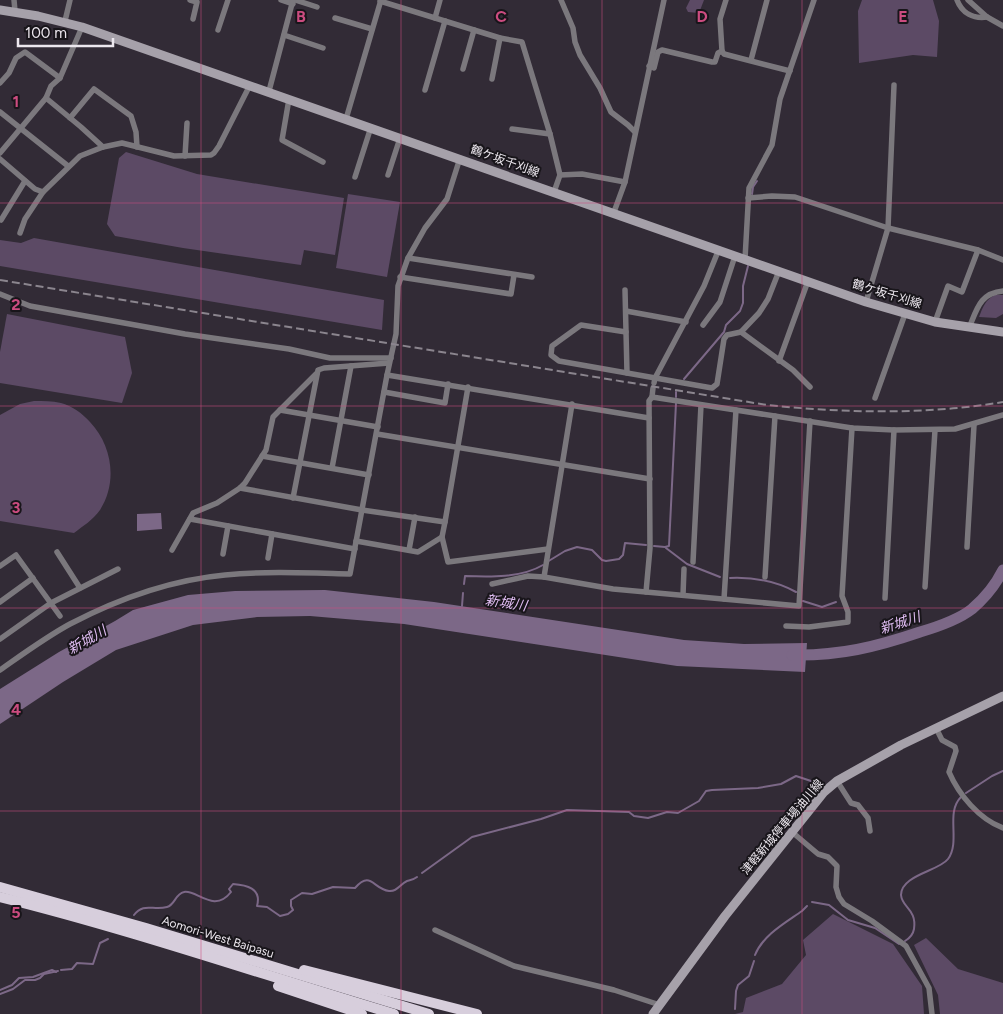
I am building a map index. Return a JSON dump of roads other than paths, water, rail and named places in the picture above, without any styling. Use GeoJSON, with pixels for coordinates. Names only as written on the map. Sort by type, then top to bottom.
{"type":"FeatureCollection","features":[{"type":"Feature","properties":{"kind":"highway","name":"Aomori-West Baipasu"},"geometry":{"type":"LineString","coordinates":[[0,887],[215,949],[429,1014]]}},
{"type":"Feature","properties":{"kind":"highway","name":"Aomori-West Baipasu"},"geometry":{"type":"LineString","coordinates":[[0,897],[188,951],[394,1014]]}},
{"type":"Feature","properties":{"kind":"highway"},"geometry":{"type":"LineString","coordinates":[[215,949],[287,965],[477,1014]]}},
{"type":"Feature","properties":{"kind":"highway"},"geometry":{"type":"LineString","coordinates":[[188,951],[256,979],[362,1014]]}},
{"type":"Feature","properties":{"kind":"main road","name":"鶴ケ坂千刈線"},"geometry":{"type":"LineString","coordinates":[[0,10],[15,11],[64,21],[82,27],[614,212],[866,302],[935,322],[1003,332]]}},
{"type":"Feature","properties":{"kind":"main road","name":"津軽新城停車場油川線"},"geometry":{"type":"LineString","coordinates":[[653,1014],[717,927],[824,792],[837,781],[936,728],[1003,696]]}},
{"type":"Feature","properties":{"kind":"street"},"geometry":{"type":"LineString","coordinates":[[14,0],[15,11]]}},
{"type":"Feature","properties":{"kind":"street"},"geometry":{"type":"LineString","coordinates":[[64,21],[70,0]]}},
{"type":"Feature","properties":{"kind":"street"},"geometry":{"type":"LineString","coordinates":[[190,0],[197,2],[192,19]]}},
{"type":"Feature","properties":{"kind":"street"},"geometry":{"type":"LineString","coordinates":[[218,30],[228,0]]}},
{"type":"Feature","properties":{"kind":"street"},"geometry":{"type":"LineString","coordinates":[[281,0],[317,7]]}},
{"type":"Feature","properties":{"kind":"street"},"geometry":{"type":"LineString","coordinates":[[346,119],[381,0],[500,38],[522,42],[550,134],[560,175],[554,192]]}},
{"type":"Feature","properties":{"kind":"street"},"geometry":{"type":"LineString","coordinates":[[435,18],[440,0]]}},
{"type":"Feature","properties":{"kind":"street"},"geometry":{"type":"LineString","coordinates":[[561,0],[573,28],[575,42],[580,55],[600,88],[611,112],[635,132]]}},
{"type":"Feature","properties":{"kind":"street"},"geometry":{"type":"LineString","coordinates":[[614,212],[625,182],[664,0]]}},
{"type":"Feature","properties":{"kind":"street"},"geometry":{"type":"LineString","coordinates":[[722,52],[720,19],[726,0]]}},
{"type":"Feature","properties":{"kind":"street"},"geometry":{"type":"LineString","coordinates":[[751,60],[767,0]]}},
{"type":"Feature","properties":{"kind":"street"},"geometry":{"type":"LineString","coordinates":[[745,259],[748,188],[772,145],[780,100],[814,0]]}},
{"type":"Feature","properties":{"kind":"street"},"geometry":{"type":"LineString","coordinates":[[957,0],[961,9],[968,14],[981,18],[987,17]]}},
{"type":"Feature","properties":{"kind":"street"},"geometry":{"type":"LineString","coordinates":[[968,0],[987,17],[1003,26]]}},
{"type":"Feature","properties":{"kind":"street"},"geometry":{"type":"LineString","coordinates":[[269,91],[293,1]]}},
{"type":"Feature","properties":{"kind":"street"},"geometry":{"type":"LineString","coordinates":[[335,18],[372,29]]}},
{"type":"Feature","properties":{"kind":"street"},"geometry":{"type":"LineString","coordinates":[[426,90],[445,21]]}},
{"type":"Feature","properties":{"kind":"street"},"geometry":{"type":"LineString","coordinates":[[0,153],[46,98],[51,86],[60,78],[82,27]]}},
{"type":"Feature","properties":{"kind":"street"},"geometry":{"type":"LineString","coordinates":[[463,69],[474,30]]}},
{"type":"Feature","properties":{"kind":"street"},"geometry":{"type":"LineString","coordinates":[[284,35],[323,48]]}},
{"type":"Feature","properties":{"kind":"street"},"geometry":{"type":"LineString","coordinates":[[492,79],[500,38]]}},
{"type":"Feature","properties":{"kind":"street"},"geometry":{"type":"LineString","coordinates":[[649,66],[654,68],[658,52],[662,50],[712,62],[715,62],[718,53],[722,52]]}},
{"type":"Feature","properties":{"kind":"street"},"geometry":{"type":"LineString","coordinates":[[0,83],[9,74],[16,58],[25,52],[60,78]]}},
{"type":"Feature","properties":{"kind":"street"},"geometry":{"type":"LineString","coordinates":[[722,52],[790,71]]}},
{"type":"Feature","properties":{"kind":"street"},"geometry":{"type":"LineString","coordinates":[[20,233],[25,219],[43,192],[80,156],[102,147],[122,143],[174,156],[214,154],[250,85]]}},
{"type":"Feature","properties":{"kind":"street"},"geometry":{"type":"LineString","coordinates":[[866,302],[888,228],[894,85]]}},
{"type":"Feature","properties":{"kind":"street"},"geometry":{"type":"LineString","coordinates":[[70,118],[94,89],[131,116],[136,132],[137,147]]}},
{"type":"Feature","properties":{"kind":"street"},"geometry":{"type":"LineString","coordinates":[[46,98],[102,147]]}},
{"type":"Feature","properties":{"kind":"street"},"geometry":{"type":"LineString","coordinates":[[289,99],[282,140],[323,162]]}},
{"type":"Feature","properties":{"kind":"street"},"geometry":{"type":"LineString","coordinates":[[0,112],[68,166]]}},
{"type":"Feature","properties":{"kind":"street"},"geometry":{"type":"LineString","coordinates":[[185,156],[187,123]]}},
{"type":"Feature","properties":{"kind":"street"},"geometry":{"type":"LineString","coordinates":[[355,177],[371,128]]}},
{"type":"Feature","properties":{"kind":"street"},"geometry":{"type":"LineString","coordinates":[[512,129],[550,134]]}},
{"type":"Feature","properties":{"kind":"street"},"geometry":{"type":"LineString","coordinates":[[388,174],[400,138]]}},
{"type":"Feature","properties":{"kind":"street"},"geometry":{"type":"LineString","coordinates":[[0,670],[70,625],[118,602],[152,589],[191,580],[247,573],[350,574],[396,334],[400,277],[408,258],[425,228],[446,199],[460,158]]}},
{"type":"Feature","properties":{"kind":"street"},"geometry":{"type":"LineString","coordinates":[[0,159],[25,181],[43,192]]}},
{"type":"Feature","properties":{"kind":"street"},"geometry":{"type":"LineString","coordinates":[[560,175],[582,174],[625,182]]}},
{"type":"Feature","properties":{"kind":"street"},"geometry":{"type":"LineString","coordinates":[[1,220],[25,181]]}},
{"type":"Feature","properties":{"kind":"street"},"geometry":{"type":"LineString","coordinates":[[748,198],[794,197],[888,228],[978,250],[1003,260]]}},
{"type":"Feature","properties":{"kind":"street"},"geometry":{"type":"LineString","coordinates":[[646,592],[650,548],[649,401],[652,397],[654,383],[704,286],[719,249]]}},
{"type":"Feature","properties":{"kind":"street"},"geometry":{"type":"LineString","coordinates":[[935,322],[948,286],[962,292],[978,250]]}},
{"type":"Feature","properties":{"kind":"street"},"geometry":{"type":"LineString","coordinates":[[703,326],[720,302],[735,256]]}},
{"type":"Feature","properties":{"kind":"street"},"geometry":{"type":"LineString","coordinates":[[408,258],[532,278]]}},
{"type":"Feature","properties":{"kind":"street"},"geometry":{"type":"LineString","coordinates":[[626,332],[581,325],[552,346],[551,355],[559,361],[627,373],[654,383],[712,388],[717,384],[724,339],[727,335],[741,332],[759,313],[768,298],[779,271]]}},
{"type":"Feature","properties":{"kind":"street"},"geometry":{"type":"LineString","coordinates":[[400,277],[511,294],[514,275]]}},
{"type":"Feature","properties":{"kind":"street"},"geometry":{"type":"LineString","coordinates":[[779,361],[808,281]]}},
{"type":"Feature","properties":{"kind":"street"},"geometry":{"type":"LineString","coordinates":[[625,290],[627,373]]}},
{"type":"Feature","properties":{"kind":"street"},"geometry":{"type":"LineString","coordinates":[[969,328],[982,300],[991,293],[1003,291]]}},
{"type":"Feature","properties":{"kind":"street"},"geometry":{"type":"LineString","coordinates":[[0,294],[30,306],[185,334],[289,349],[330,358],[390,361]]}},
{"type":"Feature","properties":{"kind":"street"},"geometry":{"type":"LineString","coordinates":[[626,312],[686,322]]}},
{"type":"Feature","properties":{"kind":"street"},"geometry":{"type":"LineString","coordinates":[[875,398],[905,314]]}},
{"type":"Feature","properties":{"kind":"street"},"geometry":{"type":"LineString","coordinates":[[741,332],[793,370],[810,387]]}},
{"type":"Feature","properties":{"kind":"street"},"geometry":{"type":"LineString","coordinates":[[172,550],[193,513],[217,503],[245,483],[266,450],[272,417],[318,370],[390,361]]}},
{"type":"Feature","properties":{"kind":"street"},"geometry":{"type":"LineString","coordinates":[[332,468],[351,366]]}},
{"type":"Feature","properties":{"kind":"street"},"geometry":{"type":"LineString","coordinates":[[294,498],[316,374]]}},
{"type":"Feature","properties":{"kind":"street"},"geometry":{"type":"LineString","coordinates":[[387,374],[649,418]]}},
{"type":"Feature","properties":{"kind":"street"},"geometry":{"type":"LineString","coordinates":[[384,392],[445,403],[448,384]]}},
{"type":"Feature","properties":{"kind":"street"},"geometry":{"type":"LineString","coordinates":[[468,387],[442,537],[448,562],[548,549]]}},
{"type":"Feature","properties":{"kind":"street"},"geometry":{"type":"LineString","coordinates":[[652,397],[852,428],[894,430],[955,429],[1000,416]]}},
{"type":"Feature","properties":{"kind":"street"},"geometry":{"type":"LineString","coordinates":[[544,577],[572,404]]}},
{"type":"Feature","properties":{"kind":"street"},"geometry":{"type":"LineString","coordinates":[[693,562],[701,405]]}},
{"type":"Feature","properties":{"kind":"street"},"geometry":{"type":"LineString","coordinates":[[280,410],[341,420],[377,430],[457,446],[650,478]]}},
{"type":"Feature","properties":{"kind":"street"},"geometry":{"type":"LineString","coordinates":[[724,599],[736,410]]}},
{"type":"Feature","properties":{"kind":"street"},"geometry":{"type":"LineString","coordinates":[[765,577],[775,416]]}},
{"type":"Feature","properties":{"kind":"street"},"geometry":{"type":"LineString","coordinates":[[492,584],[528,576],[544,577],[613,589],[799,606],[810,421]]}},
{"type":"Feature","properties":{"kind":"street"},"geometry":{"type":"LineString","coordinates":[[967,546],[974,424]]}},
{"type":"Feature","properties":{"kind":"street"},"geometry":{"type":"LineString","coordinates":[[786,626],[809,627],[848,622],[848,612],[842,596],[852,428]]}},
{"type":"Feature","properties":{"kind":"street"},"geometry":{"type":"LineString","coordinates":[[885,598],[894,430]]}},
{"type":"Feature","properties":{"kind":"street"},"geometry":{"type":"LineString","coordinates":[[925,587],[935,430]]}},
{"type":"Feature","properties":{"kind":"street"},"geometry":{"type":"LineString","coordinates":[[262,456],[369,475]]}},
{"type":"Feature","properties":{"kind":"street"},"geometry":{"type":"LineString","coordinates":[[240,488],[362,510],[444,522]]}},
{"type":"Feature","properties":{"kind":"street"},"geometry":{"type":"LineString","coordinates":[[409,550],[415,517]]}},
{"type":"Feature","properties":{"kind":"street"},"geometry":{"type":"LineString","coordinates":[[190,519],[355,549]]}},
{"type":"Feature","properties":{"kind":"street"},"geometry":{"type":"LineString","coordinates":[[223,554],[228,526]]}},
{"type":"Feature","properties":{"kind":"street"},"geometry":{"type":"LineString","coordinates":[[268,558],[272,534]]}},
{"type":"Feature","properties":{"kind":"street"},"geometry":{"type":"LineString","coordinates":[[356,541],[418,552],[442,537]]}},
{"type":"Feature","properties":{"kind":"street"},"geometry":{"type":"LineString","coordinates":[[57,552],[80,588]]}},
{"type":"Feature","properties":{"kind":"street"},"geometry":{"type":"LineString","coordinates":[[0,566],[16,555],[60,616]]}},
{"type":"Feature","properties":{"kind":"street"},"geometry":{"type":"LineString","coordinates":[[0,639],[51,603],[118,569]]}},
{"type":"Feature","properties":{"kind":"street"},"geometry":{"type":"LineString","coordinates":[[683,595],[684,570]]}},
{"type":"Feature","properties":{"kind":"street"},"geometry":{"type":"LineString","coordinates":[[0,602],[34,578]]}},
{"type":"Feature","properties":{"kind":"street"},"geometry":{"type":"LineString","coordinates":[[936,728],[942,740],[955,747],[956,751],[949,772],[953,780],[978,813],[996,826],[1003,828]]}},
{"type":"Feature","properties":{"kind":"street"},"geometry":{"type":"LineString","coordinates":[[837,781],[851,802],[858,805],[868,818],[870,831]]}},
{"type":"Feature","properties":{"kind":"street"},"geometry":{"type":"LineString","coordinates":[[792,832],[818,854],[828,857],[838,866],[836,887],[839,897],[844,904],[872,921],[906,946],[929,988],[932,1014]]}},
{"type":"Feature","properties":{"kind":"street"},"geometry":{"type":"LineString","coordinates":[[435,930],[514,966],[614,990],[660,1005]]}},
{"type":"Feature","properties":{"kind":"water"},"geometry":{"type":"Polygon","coordinates":[[[161,513],[162,529],[137,531],[137,514],[161,513]]]}},
{"type":"Feature","properties":{"kind":"water"},"geometry":{"type":"Polygon","coordinates":[[[325,590],[434,602],[684,640],[744,644],[807,643],[805,672],[677,666],[404,624],[310,616],[257,617],[193,625],[116,650],[63,682],[0,724],[0,689],[59,652],[133,610],[188,595],[235,591],[325,590]]]}},
{"type":"Feature","properties":{"kind":"waterway"},"geometry":{"type":"LineString","coordinates":[[752,194],[753,187],[757,181]]}},
{"type":"Feature","properties":{"kind":"waterway"},"geometry":{"type":"LineString","coordinates":[[684,379],[724,332],[726,325],[740,311],[743,303],[743,286],[748,266]]}},
{"type":"Feature","properties":{"kind":"waterway"},"geometry":{"type":"LineString","coordinates":[[676,392],[676,397]]}},
{"type":"Feature","properties":{"kind":"waterway"},"geometry":{"type":"LineString","coordinates":[[654,546],[669,546],[676,403]]}},
{"type":"Feature","properties":{"kind":"waterway"},"geometry":{"type":"LineString","coordinates":[[547,562],[565,551],[577,547],[592,550],[602,560],[606,561],[619,559],[623,555],[625,543],[646,545]]}},
{"type":"Feature","properties":{"kind":"waterway"},"geometry":{"type":"LineString","coordinates":[[666,548],[687,564],[720,577]]}},
{"type":"Feature","properties":{"kind":"waterway"},"geometry":{"type":"LineString","coordinates":[[464,584],[465,576],[515,574],[543,565]]}},
{"type":"Feature","properties":{"kind":"waterway","name":"新城川"},"geometry":{"type":"LineString","coordinates":[[792,655],[826,654],[857,650],[947,623],[960,617],[977,605],[990,591],[1003,570]]}},
{"type":"Feature","properties":{"kind":"waterway"},"geometry":{"type":"LineString","coordinates":[[730,578],[764,580],[796,592]]}},
{"type":"Feature","properties":{"kind":"waterway"},"geometry":{"type":"LineString","coordinates":[[462,606],[463,593]]}},
{"type":"Feature","properties":{"kind":"waterway"},"geometry":{"type":"LineString","coordinates":[[803,601],[822,607],[836,602]]}},
{"type":"Feature","properties":{"kind":"waterway"},"geometry":{"type":"LineString","coordinates":[[966,793],[1003,771]]}},
{"type":"Feature","properties":{"kind":"waterway"},"geometry":{"type":"LineString","coordinates":[[422,873],[472,837],[541,819],[567,810],[629,812],[634,816],[648,818],[667,812],[678,813],[699,801],[706,791],[758,788],[781,784],[796,776],[814,782],[817,785]]}},
{"type":"Feature","properties":{"kind":"waterway"},"geometry":{"type":"LineString","coordinates":[[905,941],[913,933],[914,922],[911,913],[902,899],[903,888],[913,878],[937,867],[948,859],[952,852],[954,811],[961,797]]}},
{"type":"Feature","properties":{"kind":"waterway"},"geometry":{"type":"LineString","coordinates":[[134,915],[141,909],[170,906],[184,892],[189,892],[212,901],[218,901],[225,898],[231,892],[229,889],[233,884],[243,885],[255,891],[258,900],[257,906],[267,907],[280,916],[288,914],[293,910],[291,900],[302,893],[312,894],[333,887],[355,888],[365,881],[372,882],[384,890],[392,891],[405,882],[417,877]]}},
{"type":"Feature","properties":{"kind":"waterway"},"geometry":{"type":"LineString","coordinates":[[812,902],[829,905],[848,920],[875,928],[899,944]]}},
{"type":"Feature","properties":{"kind":"waterway"},"geometry":{"type":"LineString","coordinates":[[755,955],[769,935],[807,906]]}},
{"type":"Feature","properties":{"kind":"waterway"},"geometry":{"type":"LineString","coordinates":[[61,970],[72,969],[77,963],[93,964],[100,943],[108,939]]}},
{"type":"Feature","properties":{"kind":"waterway"},"geometry":{"type":"LineString","coordinates":[[735,1009],[738,985],[749,976],[754,961]]}},
{"type":"Feature","properties":{"kind":"waterway"},"geometry":{"type":"LineString","coordinates":[[0,990],[12,985],[19,978],[33,977],[52,970],[56,972]]}},
{"type":"Feature","properties":{"kind":"waterway"},"geometry":{"type":"LineString","coordinates":[[0,994],[13,989],[25,980],[35,980],[44,974],[58,971]]}},
{"type":"Feature","properties":{"kind":"railway"},"geometry":{"type":"LineString","coordinates":[[0,280],[767,405],[826,410],[915,411],[1003,402]]}}]}
